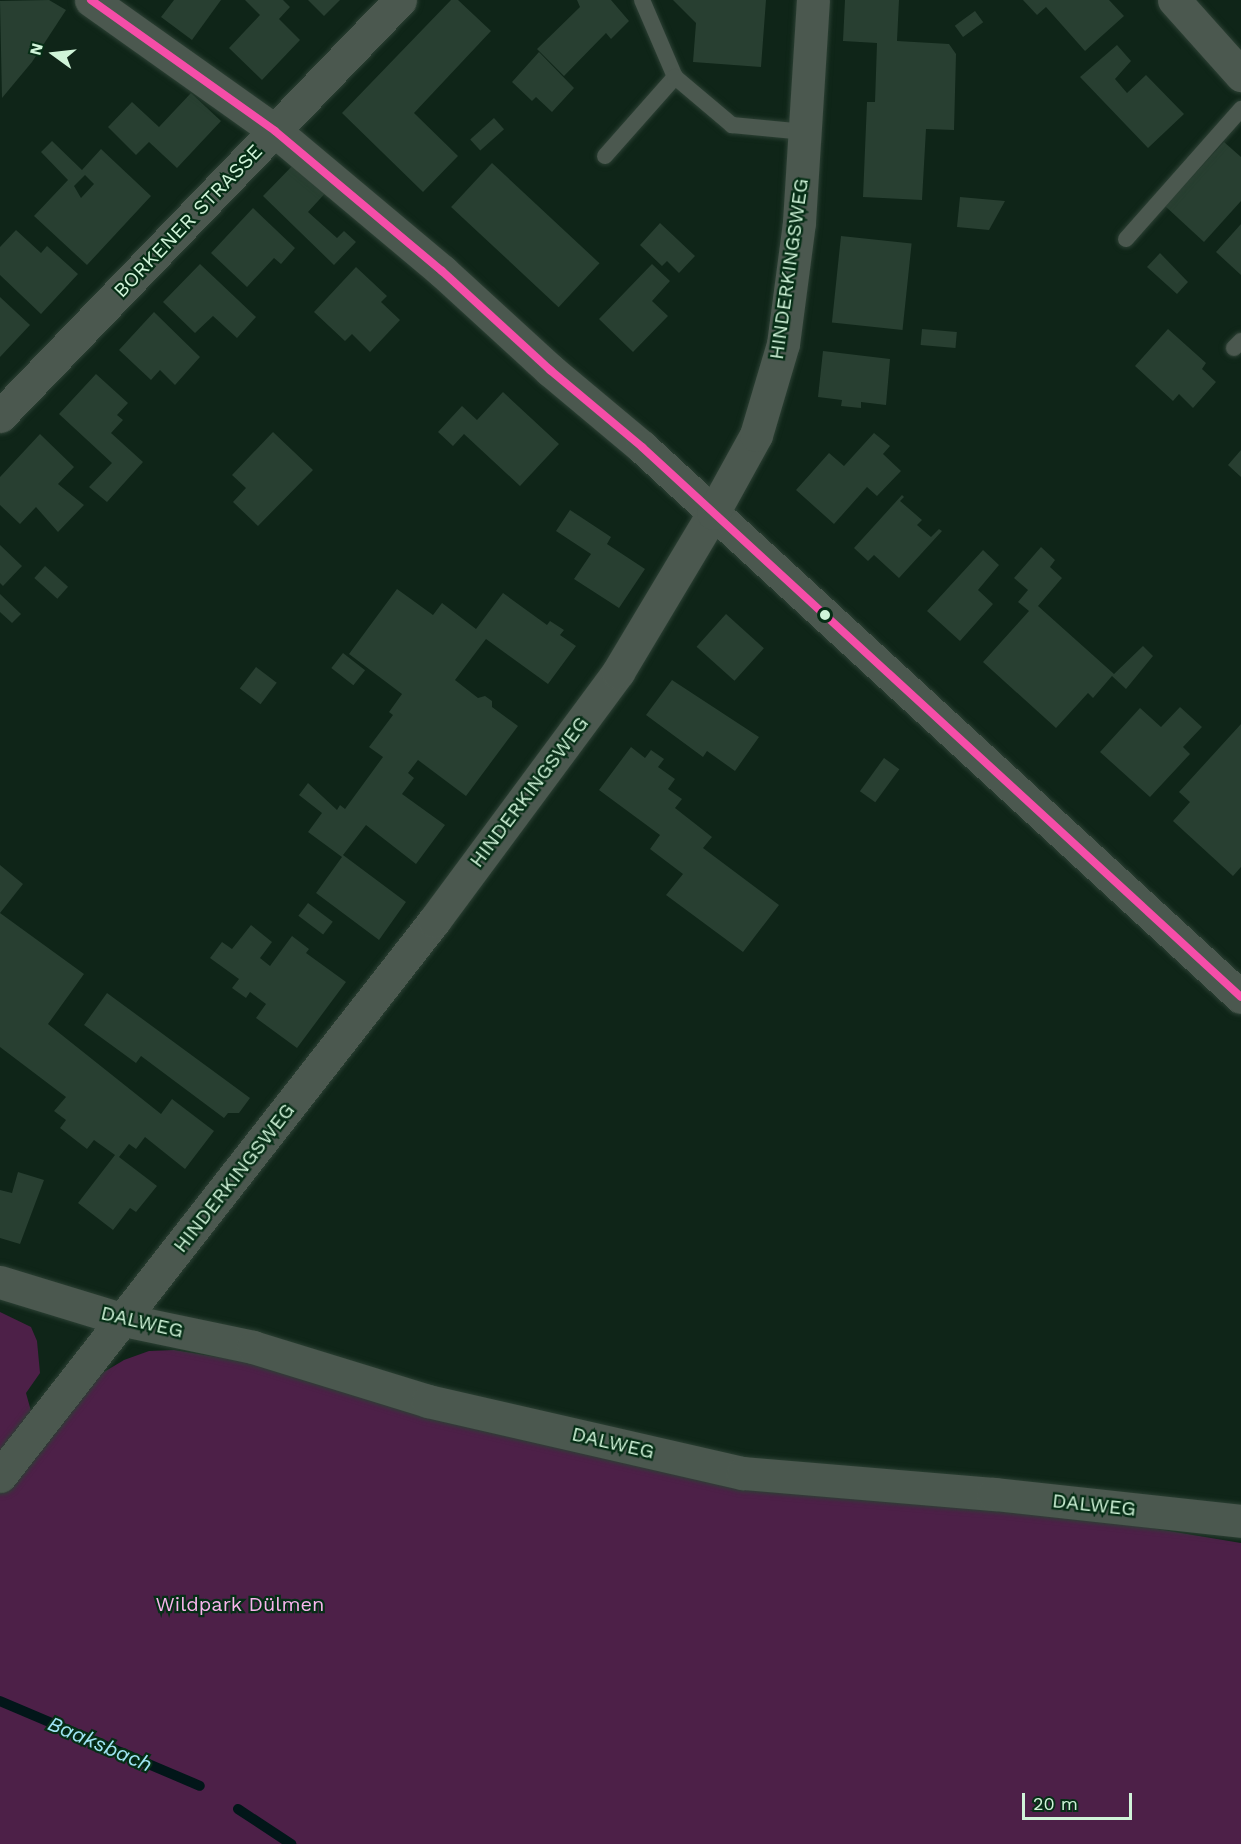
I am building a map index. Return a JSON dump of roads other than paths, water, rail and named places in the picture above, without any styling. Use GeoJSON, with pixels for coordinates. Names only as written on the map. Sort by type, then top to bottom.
{"type":"FeatureCollection","features":[{"type":"Feature","properties":{"kind":"street"},"geometry":{"type":"LineString","coordinates":[[91,0],[275,131],[442,271],[713,513],[1241,997]]}},
{"type":"Feature","properties":{"kind":"street","name":"BORKENER STRASSE"},"geometry":{"type":"LineString","coordinates":[[0,416],[400,0]]}},
{"type":"Feature","properties":{"kind":"street","name":"HINDERKINGSWEG"},"geometry":{"type":"LineString","coordinates":[[0,1476],[434,921],[618,672],[713,513],[756,435],[783,344],[799,222],[813,0]]}},
{"type":"Feature","properties":{"kind":"street"},"geometry":{"type":"LineString","coordinates":[[1174,0],[1241,75]]}},
{"type":"Feature","properties":{"kind":"street","name":"DALWEG"},"geometry":{"type":"LineString","coordinates":[[0,1282],[124,1320],[253,1347],[428,1401],[744,1473],[994,1494],[1241,1521]]}},
{"type":"Feature","properties":{"kind":"lane"},"geometry":{"type":"LineString","coordinates":[[642,0],[675,76],[732,125],[805,132]]}},
{"type":"Feature","properties":{"kind":"lane"},"geometry":{"type":"LineString","coordinates":[[604,156],[675,76]]}},
{"type":"Feature","properties":{"kind":"lane"},"geometry":{"type":"LineString","coordinates":[[1126,239],[1241,109]]}},
{"type":"Feature","properties":{"kind":"waterway","name":"Baaksbach"},"geometry":{"type":"LineString","coordinates":[[0,1701],[200,1786]]}},
{"type":"Feature","properties":{"kind":"waterway","name":"Baaksbach"},"geometry":{"type":"LineString","coordinates":[[238,1809],[291,1844]]}},
{"type":"Feature","properties":{"kind":"park label","name":"Wildpark Dülmen"},"geometry":{"type":"Point","coordinates":[240,1604]}}]}
